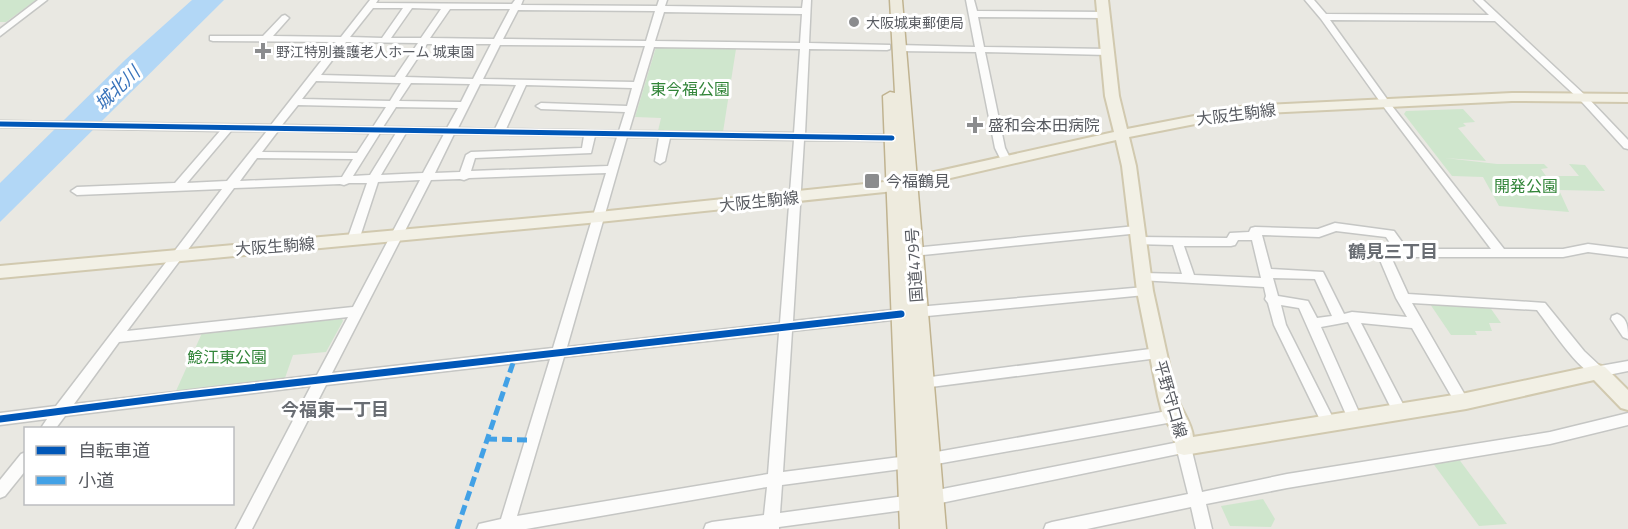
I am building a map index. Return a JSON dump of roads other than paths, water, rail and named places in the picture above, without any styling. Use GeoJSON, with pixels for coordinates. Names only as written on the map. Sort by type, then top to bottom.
{"type":"FeatureCollection","features":[{"type":"Feature","properties":{"kind":"highway","name":"国道479号"},"geometry":{"type":"LineString","coordinates":[[885,0],[892,48],[909,313],[912,529]]}},
{"type":"Feature","properties":{"kind":"highway","name":"国道479号"},"geometry":{"type":"LineString","coordinates":[[896,0],[892,48],[892,138],[913,252],[909,313],[923,382],[931,459],[934,529]]}},
{"type":"Feature","properties":{"kind":"main road","name":"平野守口線"},"geometry":{"type":"LineString","coordinates":[[1103,7],[1112,96],[1124,135],[1144,284],[1173,416],[1183,430],[1184,447],[1462,402],[1598,372]]}},
{"type":"Feature","properties":{"kind":"main road","name":"大阪生駒線"},"geometry":{"type":"LineString","coordinates":[[1512,97],[1570,88],[1628,86]]}},
{"type":"Feature","properties":{"kind":"main road","name":"大阪生駒線"},"geometry":{"type":"LineString","coordinates":[[0,272],[599,217],[902,185],[1006,160],[1246,110],[1512,97],[1628,98]]}},
{"type":"Feature","properties":{"kind":"main road"},"geometry":{"type":"LineString","coordinates":[[1598,372],[1628,402]]}},
{"type":"Feature","properties":{"kind":"street"},"geometry":{"type":"LineString","coordinates":[[0,33],[43,0]]}},
{"type":"Feature","properties":{"kind":"street"},"geometry":{"type":"LineString","coordinates":[[718,11],[720,0]]}},
{"type":"Feature","properties":{"kind":"street"},"geometry":{"type":"LineString","coordinates":[[762,12],[763,0]]}},
{"type":"Feature","properties":{"kind":"street"},"geometry":{"type":"LineString","coordinates":[[771,525],[796,197],[807,0]]}},
{"type":"Feature","properties":{"kind":"street"},"geometry":{"type":"LineString","coordinates":[[970,0],[1000,148],[1006,160]]}},
{"type":"Feature","properties":{"kind":"street"},"geometry":{"type":"LineString","coordinates":[[1309,0],[1500,252]]}},
{"type":"Feature","properties":{"kind":"street"},"geometry":{"type":"LineString","coordinates":[[1478,0],[1584,99],[1628,146]]}},
{"type":"Feature","properties":{"kind":"street"},"geometry":{"type":"LineString","coordinates":[[50,427],[177,254],[373,2],[409,6],[481,3],[661,5],[718,11],[806,11]]}},
{"type":"Feature","properties":{"kind":"street"},"geometry":{"type":"LineString","coordinates":[[344,182],[393,104],[403,80],[446,4]]}},
{"type":"Feature","properties":{"kind":"street"},"geometry":{"type":"LineString","coordinates":[[244,529],[517,4]]}},
{"type":"Feature","properties":{"kind":"street"},"geometry":{"type":"LineString","coordinates":[[506,527],[632,109],[661,5]]}},
{"type":"Feature","properties":{"kind":"street"},"geometry":{"type":"LineString","coordinates":[[385,40],[409,6]]}},
{"type":"Feature","properties":{"kind":"street"},"geometry":{"type":"LineString","coordinates":[[973,14],[1103,7]]}},
{"type":"Feature","properties":{"kind":"street"},"geometry":{"type":"LineString","coordinates":[[1324,17],[1497,18]]}},
{"type":"Feature","properties":{"kind":"street"},"geometry":{"type":"LineString","coordinates":[[265,39],[285,18]]}},
{"type":"Feature","properties":{"kind":"street"},"geometry":{"type":"LineString","coordinates":[[213,38],[1108,52]]}},
{"type":"Feature","properties":{"kind":"street"},"geometry":{"type":"LineString","coordinates":[[315,78],[638,85]]}},
{"type":"Feature","properties":{"kind":"street"},"geometry":{"type":"LineString","coordinates":[[499,132],[522,83]]}},
{"type":"Feature","properties":{"kind":"street"},"geometry":{"type":"LineString","coordinates":[[296,102],[465,105]]}},
{"type":"Feature","properties":{"kind":"street"},"geometry":{"type":"LineString","coordinates":[[541,106],[632,109]]}},
{"type":"Feature","properties":{"kind":"street"},"geometry":{"type":"LineString","coordinates":[[0,124],[892,138]]}},
{"type":"Feature","properties":{"kind":"street"},"geometry":{"type":"LineString","coordinates":[[178,187],[228,128]]}},
{"type":"Feature","properties":{"kind":"street"},"geometry":{"type":"LineString","coordinates":[[353,240],[373,180],[403,130]]}},
{"type":"Feature","properties":{"kind":"street"},"geometry":{"type":"LineString","coordinates":[[464,177],[471,155],[587,151],[590,134]]}},
{"type":"Feature","properties":{"kind":"street"},"geometry":{"type":"LineString","coordinates":[[660,161],[665,135]]}},
{"type":"Feature","properties":{"kind":"street"},"geometry":{"type":"LineString","coordinates":[[255,155],[361,156]]}},
{"type":"Feature","properties":{"kind":"street"},"geometry":{"type":"LineString","coordinates":[[77,191],[344,182],[613,169]]}},
{"type":"Feature","properties":{"kind":"street"},"geometry":{"type":"LineString","coordinates":[[1255,231],[1319,233],[1335,227],[1390,234],[1404,254]]}},
{"type":"Feature","properties":{"kind":"street"},"geometry":{"type":"LineString","coordinates":[[913,252],[1137,235],[1177,241],[1231,242],[1233,236],[1252,236],[1255,231]]}},
{"type":"Feature","properties":{"kind":"street"},"geometry":{"type":"LineString","coordinates":[[1255,231],[1271,299],[1280,325],[1329,424]]}},
{"type":"Feature","properties":{"kind":"street"},"geometry":{"type":"LineString","coordinates":[[1177,241],[1189,279]]}},
{"type":"Feature","properties":{"kind":"street"},"geometry":{"type":"LineString","coordinates":[[1462,402],[1402,298],[1383,254],[1563,253],[1588,248],[1628,253]]}},
{"type":"Feature","properties":{"kind":"street"},"geometry":{"type":"LineString","coordinates":[[0,419],[1189,279],[1319,275],[1400,412]]}},
{"type":"Feature","properties":{"kind":"street"},"geometry":{"type":"LineString","coordinates":[[1402,298],[1541,306],[1580,355],[1598,372],[1628,366]]}},
{"type":"Feature","properties":{"kind":"street"},"geometry":{"type":"LineString","coordinates":[[1271,299],[1304,304],[1355,419]]}},
{"type":"Feature","properties":{"kind":"street"},"geometry":{"type":"LineString","coordinates":[[118,337],[358,311]]}},
{"type":"Feature","properties":{"kind":"street"},"geometry":{"type":"LineString","coordinates":[[1313,324],[1346,318],[1415,322]]}},
{"type":"Feature","properties":{"kind":"street"},"geometry":{"type":"LineString","coordinates":[[1617,319],[1628,334]]}},
{"type":"Feature","properties":{"kind":"street"},"geometry":{"type":"LineString","coordinates":[[923,382],[1158,353]]}},
{"type":"Feature","properties":{"kind":"street"},"geometry":{"type":"LineString","coordinates":[[484,529],[776,479],[931,459],[1173,416]]}},
{"type":"Feature","properties":{"kind":"street"},"geometry":{"type":"LineString","coordinates":[[1052,529],[1069,528],[1197,500],[1434,455],[1550,438],[1628,419]]}},
{"type":"Feature","properties":{"kind":"street"},"geometry":{"type":"LineString","coordinates":[[712,529],[771,525],[912,502],[1184,447],[1204,529]]}},
{"type":"Feature","properties":{"kind":"street"},"geometry":{"type":"LineString","coordinates":[[0,491],[24,461]]}},
{"type":"Feature","properties":{"kind":"water","name":"城北川"},"geometry":{"type":"Polygon","coordinates":[[[192,0],[224,0],[0,222],[0,183],[125,60],[192,0]]]}},
{"type":"Feature","properties":{"kind":"place","name":"大阪城東郵便局"},"geometry":{"type":"Point","coordinates":[854,22]}},
{"type":"Feature","properties":{"kind":"place","name":"野江特別養護老人ホーム 城東園"},"geometry":{"type":"Point","coordinates":[263,51]}},
{"type":"Feature","properties":{"kind":"place","name":"盛和会本田病院"},"geometry":{"type":"Point","coordinates":[975,125]}},
{"type":"Feature","properties":{"kind":"place","name":"今福鶴見"},"geometry":{"type":"Point","coordinates":[872,181]}},
{"type":"Feature","properties":{"kind":"district","name":"鶴見三丁目"},"geometry":{"type":"Point","coordinates":[1393,251]}},
{"type":"Feature","properties":{"kind":"district","name":"今福東一丁目"},"geometry":{"type":"Point","coordinates":[335,409]}},
{"type":"Feature","properties":{"kind":"park label","name":"東今福公園"},"geometry":{"type":"Point","coordinates":[690,89]}},
{"type":"Feature","properties":{"kind":"park label","name":"開発公園"},"geometry":{"type":"Point","coordinates":[1526,186]}},
{"type":"Feature","properties":{"kind":"park label","name":"鯰江東公園"},"geometry":{"type":"Point","coordinates":[227,357]}}]}
